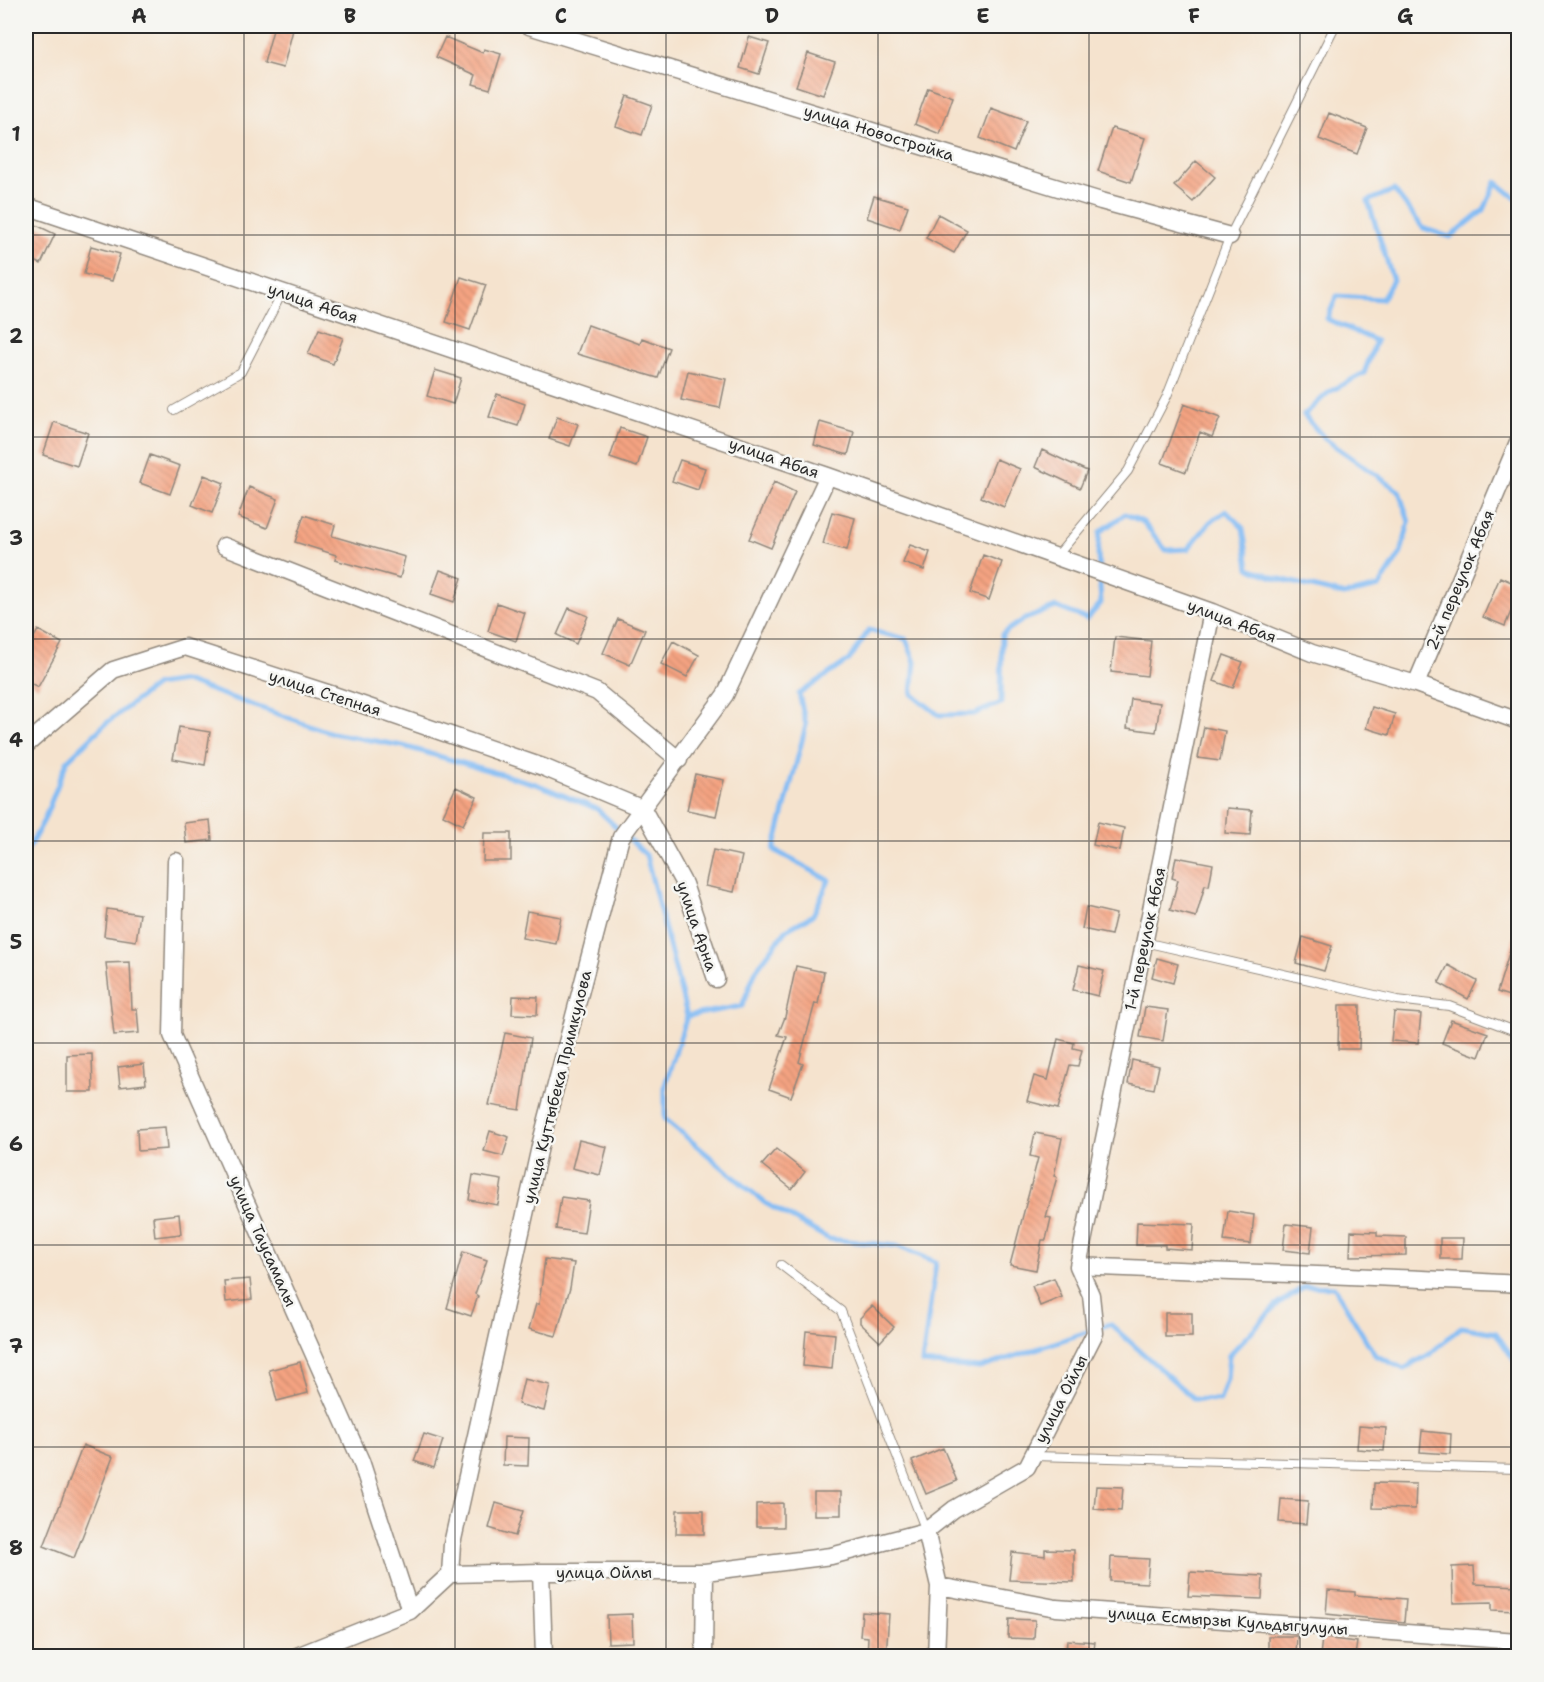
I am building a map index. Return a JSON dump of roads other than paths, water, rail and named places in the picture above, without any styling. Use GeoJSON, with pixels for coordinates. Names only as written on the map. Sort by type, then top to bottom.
{"type":"FeatureCollection","features":[{"type":"Feature","properties":{"kind":"street","name":"улица Новостройка"},"geometry":{"type":"LineString","coordinates":[[529,26],[1101,201],[1230,236]]}},
{"type":"Feature","properties":{"kind":"street","name":"улица Абая"},"geometry":{"type":"LineString","coordinates":[[26,206],[828,477],[1212,612],[1312,653],[1416,684],[1518,721]]}},
{"type":"Feature","properties":{"kind":"street","name":"2-й переулок Абая"},"geometry":{"type":"LineString","coordinates":[[1416,684],[1518,442]]}},
{"type":"Feature","properties":{"kind":"street","name":"улица Куттыбека Примкулова"},"geometry":{"type":"LineString","coordinates":[[450,1574],[452,1544],[541,1142],[621,837],[725,695],[828,477]]}},
{"type":"Feature","properties":{"kind":"street"},"geometry":{"type":"LineString","coordinates":[[224,546],[597,692],[679,760]]}},
{"type":"Feature","properties":{"kind":"street","name":"1-й переулок Абая"},"geometry":{"type":"LineString","coordinates":[[1078,1266],[1212,612]]}},
{"type":"Feature","properties":{"kind":"street","name":"улица Степная"},"geometry":{"type":"LineString","coordinates":[[26,745],[113,670],[185,647],[543,767],[643,809]]}},
{"type":"Feature","properties":{"kind":"street","name":"улица Арна"},"geometry":{"type":"LineString","coordinates":[[643,809],[684,884],[716,979]]}},
{"type":"Feature","properties":{"kind":"street","name":"улица Таусамалы"},"geometry":{"type":"LineString","coordinates":[[176,861],[172,1035],[361,1461],[411,1611]]}},
{"type":"Feature","properties":{"kind":"street"},"geometry":{"type":"LineString","coordinates":[[1078,1266],[1227,1273],[1392,1276],[1518,1284]]}},
{"type":"Feature","properties":{"kind":"street","name":"улица Ойлы"},"geometry":{"type":"LineString","coordinates":[[542,1572],[705,1572],[831,1556],[926,1531],[954,1509],[1027,1467],[1095,1333],[1091,1295],[1078,1266]]}},
{"type":"Feature","properties":{"kind":"street"},"geometry":{"type":"LineString","coordinates":[[926,1531],[939,1586],[936,1656]]}},
{"type":"Feature","properties":{"kind":"street"},"geometry":{"type":"LineString","coordinates":[[297,1656],[411,1611],[450,1574],[542,1572],[544,1656]]}},
{"type":"Feature","properties":{"kind":"street"},"geometry":{"type":"LineString","coordinates":[[704,1656],[705,1572]]}},
{"type":"Feature","properties":{"kind":"street","name":"улица Есмырзы Кульдыгулулы"},"geometry":{"type":"LineString","coordinates":[[939,1586],[1056,1608],[1518,1641]]}},
{"type":"Feature","properties":{"kind":"lane"},"geometry":{"type":"LineString","coordinates":[[1056,557],[1128,471],[1167,396],[1230,236],[1335,26]]}},
{"type":"Feature","properties":{"kind":"lane"},"geometry":{"type":"LineString","coordinates":[[174,410],[241,372],[282,293]]}},
{"type":"Feature","properties":{"kind":"lane"},"geometry":{"type":"LineString","coordinates":[[1144,942],[1397,1000],[1449,1005],[1518,1032]]}},
{"type":"Feature","properties":{"kind":"lane"},"geometry":{"type":"LineString","coordinates":[[781,1264],[841,1311],[926,1531]]}},
{"type":"Feature","properties":{"kind":"lane"},"geometry":{"type":"LineString","coordinates":[[1033,1456],[1518,1469]]}},
{"type":"Feature","properties":{"kind":"waterway"},"geometry":{"type":"LineString","coordinates":[[687,1016],[742,1006],[756,970],[786,930],[813,915],[829,880],[774,850],[806,725],[799,694],[849,660],[869,630],[906,639],[915,662],[912,694],[939,715],[974,714],[1001,703],[1002,634],[1023,620],[1056,607],[1087,619],[1101,603],[1098,553],[1100,532],[1125,514],[1143,522],[1166,550],[1188,549],[1210,522],[1226,511],[1243,528],[1249,568],[1276,578],[1344,595],[1379,587],[1401,553],[1409,522],[1399,491],[1325,439],[1304,415],[1329,392],[1364,373],[1376,341],[1327,319],[1337,296],[1382,299],[1393,280],[1368,201],[1394,190],[1423,228],[1450,237],[1484,210],[1496,182],[1518,200]]}},
{"type":"Feature","properties":{"kind":"waterway"},"geometry":{"type":"LineString","coordinates":[[26,853],[44,820],[67,761],[104,725],[156,685],[184,681],[332,733],[403,746],[536,784],[597,809],[646,855],[687,1016],[665,1085],[665,1119],[765,1203],[829,1239],[897,1246],[936,1262],[922,1363],[980,1368],[1110,1324],[1194,1399],[1220,1400],[1227,1379],[1229,1355],[1276,1306],[1305,1286],[1334,1287],[1375,1355],[1404,1369],[1430,1354],[1461,1327],[1496,1333],[1518,1366]]}}]}
